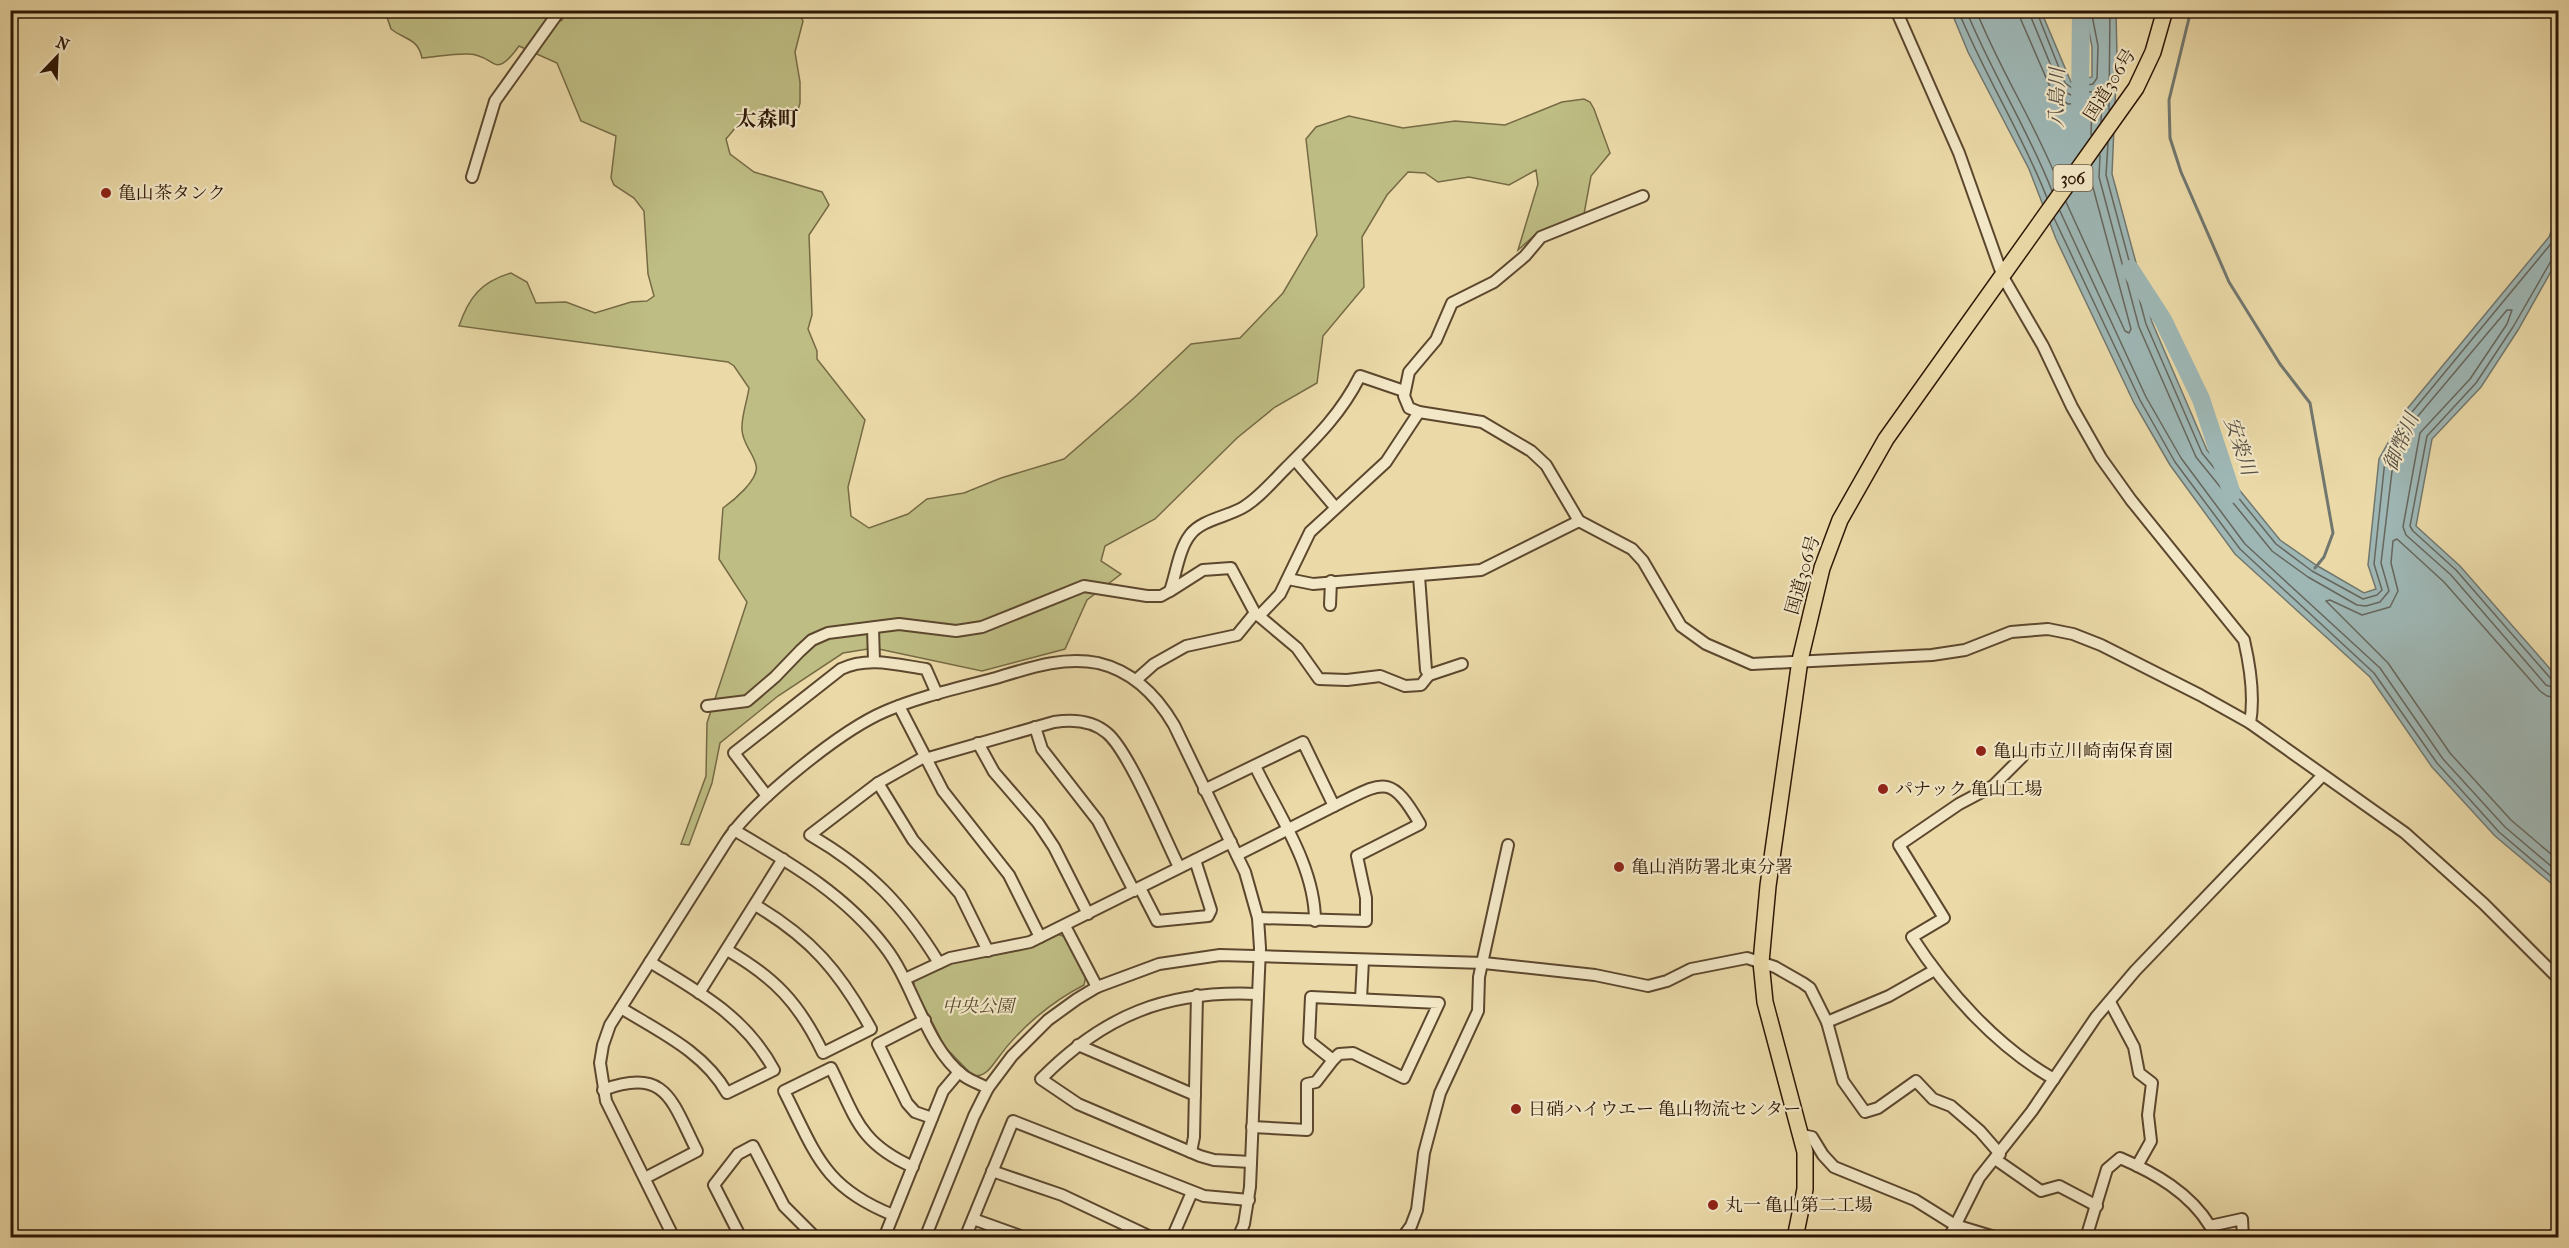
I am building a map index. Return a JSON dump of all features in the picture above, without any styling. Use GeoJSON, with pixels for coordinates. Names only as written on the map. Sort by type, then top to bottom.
{"type":"FeatureCollection","features":[{"type":"Feature","properties":{"kind":"highway","name":"国道306号"},"geometry":{"type":"LineString","coordinates":[[1795,1238],[1805,1189],[1805,1152],[1769,1018],[1761,962],[1768,886],[1800,660],[1822,568],[1840,520],[1886,439],[2136,88],[2156,45],[2166,10]]}},
{"type":"Feature","properties":{"kind":"street"},"geometry":{"type":"LineString","coordinates":[[472,177],[495,101],[560,10]]}},
{"type":"Feature","properties":{"kind":"street"},"geometry":{"type":"LineString","coordinates":[[1896,10],[1959,153],[2006,272],[2072,407],[2101,458],[2163,543],[2239,631],[2244,640],[2252,711],[2250,723]]}},
{"type":"Feature","properties":{"kind":"street"},"geometry":{"type":"LineString","coordinates":[[1643,196],[1541,237],[1525,256],[1494,282],[1452,303],[1436,340],[1409,372],[1404,391],[1409,408],[1419,412],[1482,422],[1500,435],[1531,451],[1546,465],[1579,521],[1632,549],[1643,561],[1681,626],[1706,644],[1752,664],[1946,653],[1965,650],[2011,632],[2048,629],[2073,634],[2101,645],[2250,723],[2405,833],[2484,904],[2559,978]]}},
{"type":"Feature","properties":{"kind":"street"},"geometry":{"type":"LineString","coordinates":[[1170,591],[1182,551],[1191,532],[1243,507],[1311,446],[1335,417],[1360,376],[1404,391]]}},
{"type":"Feature","properties":{"kind":"street"},"geometry":{"type":"LineString","coordinates":[[1136,680],[1154,664],[1186,646],[1237,635],[1280,594],[1310,532],[1386,462],[1419,412]]}},
{"type":"Feature","properties":{"kind":"street"},"geometry":{"type":"LineString","coordinates":[[1294,460],[1335,507]]}},
{"type":"Feature","properties":{"kind":"street"},"geometry":{"type":"LineString","coordinates":[[1288,579],[1313,584],[1481,570],[1579,521]]}},
{"type":"Feature","properties":{"kind":"street"},"geometry":{"type":"LineString","coordinates":[[707,706],[735,704],[747,700],[775,678],[800,651],[820,636],[848,629],[899,624],[956,631],[982,627],[1090,585],[1147,596],[1161,596],[1203,570],[1231,568],[1257,615],[1297,648],[1319,679],[1347,680],[1380,676],[1410,686],[1421,685],[1429,675],[1462,664]]}},
{"type":"Feature","properties":{"kind":"street"},"geometry":{"type":"LineString","coordinates":[[1419,576],[1426,670],[1429,675]]}},
{"type":"Feature","properties":{"kind":"street"},"geometry":{"type":"LineString","coordinates":[[1330,605],[1331,581]]}},
{"type":"Feature","properties":{"kind":"street"},"geometry":{"type":"LineString","coordinates":[[873,628],[874,661]]}},
{"type":"Feature","properties":{"kind":"street"},"geometry":{"type":"LineString","coordinates":[[767,796],[734,753],[832,675],[851,664],[874,661],[926,669],[938,694]]}},
{"type":"Feature","properties":{"kind":"street"},"geometry":{"type":"LineString","coordinates":[[674,1238],[603,1090],[601,1053],[610,1025],[734,830],[767,796],[860,725],[899,706],[1063,661],[1099,663],[1136,680],[1166,713],[1238,855],[1251,888],[1258,918],[1259,957],[1249,1200],[1238,1238]]}},
{"type":"Feature","properties":{"kind":"street"},"geometry":{"type":"LineString","coordinates":[[899,706],[925,758],[956,810],[1010,875],[1040,937]]}},
{"type":"Feature","properties":{"kind":"street"},"geometry":{"type":"LineString","coordinates":[[939,963],[916,925],[881,886],[860,867],[810,835],[878,783],[925,758],[1035,728],[1075,720],[1092,724],[1107,733],[1122,752],[1179,867]]}},
{"type":"Feature","properties":{"kind":"street"},"geometry":{"type":"LineString","coordinates":[[1035,728],[1036,737],[1042,749],[1098,822],[1157,921],[1209,916],[1211,910],[1195,861]]}},
{"type":"Feature","properties":{"kind":"street"},"geometry":{"type":"LineString","coordinates":[[1204,790],[1303,742],[1334,806]]}},
{"type":"Feature","properties":{"kind":"street"},"geometry":{"type":"LineString","coordinates":[[978,743],[994,772],[1038,823],[1054,847],[1088,914]]}},
{"type":"Feature","properties":{"kind":"street"},"geometry":{"type":"LineString","coordinates":[[2022,757],[1993,786],[1959,804],[1899,845],[1944,918],[1912,937],[1934,971],[2002,1040],[2035,1068],[2054,1079]]}},
{"type":"Feature","properties":{"kind":"street"},"geometry":{"type":"LineString","coordinates":[[1254,766],[1287,831],[1312,890],[1315,921]]}},
{"type":"Feature","properties":{"kind":"street"},"geometry":{"type":"LineString","coordinates":[[1949,1238],[1979,1178],[1997,1157],[2110,1002],[2229,871],[2322,776]]}},
{"type":"Feature","properties":{"kind":"street"},"geometry":{"type":"LineString","coordinates":[[878,783],[913,840],[960,894],[988,951]]}},
{"type":"Feature","properties":{"kind":"street"},"geometry":{"type":"LineString","coordinates":[[1238,855],[1370,788],[1388,787],[1405,798],[1420,824],[1357,856],[1366,898],[1366,921],[1258,918]]}},
{"type":"Feature","properties":{"kind":"street"},"geometry":{"type":"LineString","coordinates":[[734,830],[821,883],[848,906],[887,949],[940,1048],[959,1072],[988,1088]]}},
{"type":"Feature","properties":{"kind":"street"},"geometry":{"type":"LineString","coordinates":[[905,979],[950,958],[988,951],[1040,937],[1231,842]]}},
{"type":"Feature","properties":{"kind":"street"},"geometry":{"type":"LineString","coordinates":[[1402,1238],[1411,1226],[1417,1210],[1424,1153],[1440,1093],[1477,1014],[1479,977],[1484,963],[1508,845]]}},
{"type":"Feature","properties":{"kind":"street"},"geometry":{"type":"LineString","coordinates":[[699,993],[783,859]]}},
{"type":"Feature","properties":{"kind":"street"},"geometry":{"type":"LineString","coordinates":[[727,950],[759,969],[786,993],[809,1023],[823,1053],[871,1029],[838,973],[815,948],[791,928],[754,905]]}},
{"type":"Feature","properties":{"kind":"street"},"geometry":{"type":"LineString","coordinates":[[1065,926],[1096,987]]}},
{"type":"Feature","properties":{"kind":"street"},"geometry":{"type":"LineString","coordinates":[[925,1238],[974,1116],[988,1088],[1003,1067],[1035,1032],[1061,1010],[1096,987],[1139,970],[1177,960],[1220,955],[1484,963],[1595,975],[1648,986],[1667,981],[1691,969],[1747,957],[1775,967],[1810,988],[1827,1022],[1843,1081],[1865,1113],[1878,1108],[1916,1081],[1933,1099],[1951,1106],[1980,1131],[1997,1157],[2042,1191],[2059,1186],[2097,1206]]}},
{"type":"Feature","properties":{"kind":"street"},"geometry":{"type":"LineString","coordinates":[[1361,999],[1363,960]]}},
{"type":"Feature","properties":{"kind":"street"},"geometry":{"type":"LineString","coordinates":[[621,1008],[698,1056],[718,1076],[727,1093],[774,1070],[752,1034],[722,1008],[650,962]]}},
{"type":"Feature","properties":{"kind":"street"},"geometry":{"type":"LineString","coordinates":[[1827,1022],[1889,996],[1934,971]]}},
{"type":"Feature","properties":{"kind":"street"},"geometry":{"type":"LineString","coordinates":[[1251,1162],[1214,1160],[1191,1152],[1078,1104],[1041,1079],[1099,1029],[1124,1016],[1173,999],[1197,995],[1257,994]]}},
{"type":"Feature","properties":{"kind":"street"},"geometry":{"type":"LineString","coordinates":[[1191,1152],[1195,1095],[1197,995]]}},
{"type":"Feature","properties":{"kind":"street"},"geometry":{"type":"LineString","coordinates":[[1251,1127],[1307,1130],[1307,1084],[1316,1082],[1339,1054],[1353,1053],[1404,1078],[1439,1003],[1311,997],[1309,1041],[1333,1060]]}},
{"type":"Feature","properties":{"kind":"street"},"geometry":{"type":"LineString","coordinates":[[2110,1002],[2134,1047],[2139,1073],[2152,1083],[2148,1115],[2151,1141],[2137,1166]]}},
{"type":"Feature","properties":{"kind":"street"},"geometry":{"type":"LineString","coordinates":[[925,1020],[878,1044],[907,1103],[915,1112],[932,1118]]}},
{"type":"Feature","properties":{"kind":"street"},"geometry":{"type":"LineString","coordinates":[[1078,1045],[1195,1095]]}},
{"type":"Feature","properties":{"kind":"street"},"geometry":{"type":"LineString","coordinates":[[893,1215],[855,1198],[831,1177],[820,1161],[784,1091],[831,1068],[870,1140],[886,1155],[913,1167]]}},
{"type":"Feature","properties":{"kind":"street"},"geometry":{"type":"LineString","coordinates":[[884,1238],[944,1091],[959,1072]]}},
{"type":"Feature","properties":{"kind":"street"},"geometry":{"type":"LineString","coordinates":[[603,1090],[632,1081],[645,1082],[659,1088],[673,1102],[698,1155],[645,1178]]}},
{"type":"Feature","properties":{"kind":"street"},"geometry":{"type":"LineString","coordinates":[[965,1238],[1013,1121],[1067,1140],[1192,1192],[1219,1199],[1249,1200]]}},
{"type":"Feature","properties":{"kind":"street"},"geometry":{"type":"LineString","coordinates":[[1802,1135],[1812,1137],[1834,1167],[1915,1200],[1955,1225],[1998,1238]]}},
{"type":"Feature","properties":{"kind":"street"},"geometry":{"type":"LineString","coordinates":[[741,1238],[714,1185],[738,1154],[753,1146],[784,1206],[816,1238]]}},
{"type":"Feature","properties":{"kind":"street"},"geometry":{"type":"LineString","coordinates":[[2086,1238],[2107,1169],[2120,1158],[2165,1181],[2200,1209],[2210,1226],[2242,1219],[2243,1238]]}},
{"type":"Feature","properties":{"kind":"street"},"geometry":{"type":"LineString","coordinates":[[992,1171],[1062,1195],[1153,1238]]}},
{"type":"Feature","properties":{"kind":"street"},"geometry":{"type":"LineString","coordinates":[[1172,1238],[1192,1192]]}},
{"type":"Feature","properties":{"kind":"street"},"geometry":{"type":"LineString","coordinates":[[973,1219],[1026,1238]]}},
{"type":"Feature","properties":{"kind":"green space"},"geometry":{"type":"Polygon","coordinates":[[[570,10],[798,11],[803,21],[795,52],[800,82],[798,110],[747,114],[726,139],[730,154],[754,172],[822,192],[829,205],[809,235],[812,315],[808,329],[817,351],[817,359],[865,420],[848,487],[851,516],[869,528],[908,514],[927,499],[964,493],[1001,478],[1064,459],[1191,344],[1240,338],[1283,293],[1317,235],[1306,139],[1316,127],[1349,116],[1403,128],[1455,121],[1505,125],[1562,102],[1584,99],[1590,102],[1594,109],[1610,153],[1591,176],[1584,214],[1535,235],[1518,250],[1538,184],[1536,170],[1509,185],[1469,177],[1438,182],[1425,173],[1408,172],[1387,195],[1362,237],[1364,287],[1323,336],[1317,383],[1275,407],[1237,438],[1155,519],[1105,546],[1101,561],[1121,574],[1087,600],[1065,649],[982,671],[874,648],[843,653],[778,696],[720,743],[712,783],[689,845],[681,844],[706,776],[707,723],[747,602],[719,559],[723,508],[745,489],[756,471],[755,460],[744,440],[742,430],[749,388],[734,366],[728,362],[459,326],[467,307],[478,292],[492,281],[511,273],[527,282],[536,303],[566,302],[595,313],[631,302],[647,301],[654,296],[648,274],[644,211],[634,198],[614,185],[611,178],[616,136],[581,121],[557,63],[519,46],[504,63],[499,65],[478,55],[469,54],[422,58],[414,43],[391,29],[385,11],[531,11],[561,21],[570,10]]]}},
{"type":"Feature","properties":{"kind":"green space","name":"中央公園"},"geometry":{"type":"Polygon","coordinates":[[[1057,934],[1066,937],[1086,976],[1084,985],[1060,999],[1037,1017],[1016,1036],[988,1071],[973,1076],[945,1047],[914,987],[914,981],[951,963],[1015,951],[1057,934]]]}},
{"type":"Feature","properties":{"kind":"water","name":"御幣川"},"geometry":{"type":"Polygon","coordinates":[[[1951,11],[2041,11],[2071,82],[2092,77],[2092,47],[2085,11],[2116,11],[2117,57],[2112,174],[2152,322],[2207,450],[2280,540],[2316,565],[2364,593],[2376,589],[2368,565],[2379,459],[2407,409],[2549,237],[2558,214],[2558,259],[2518,330],[2481,387],[2432,439],[2416,526],[2460,566],[2558,678],[2558,889],[2495,836],[2432,767],[2370,677],[2235,554],[2170,465],[2134,403],[2056,239],[2029,169],[1968,52],[1951,11]]]}},
{"type":"Feature","properties":{"kind":"waterway","name":"八島川"},"geometry":{"type":"LineString","coordinates":[[2080,104],[2081,10]]}},
{"type":"Feature","properties":{"kind":"waterway"},"geometry":{"type":"LineString","coordinates":[[2191,10],[2169,100],[2170,138],[2181,172],[2229,282],[2280,364],[2310,403],[2333,533],[2324,557],[2315,568]]}},
{"type":"Feature","properties":{"kind":"waterway","name":"安楽川"},"geometry":{"type":"LineString","coordinates":[[2130,269],[2163,320],[2201,399],[2232,494]]}},
{"type":"Feature","properties":{"kind":"place","name":"亀山茶タンク"},"geometry":{"type":"Point","coordinates":[106,193]}},
{"type":"Feature","properties":{"kind":"place","name":"亀山市立川崎南保育園"},"geometry":{"type":"Point","coordinates":[1981,751]}},
{"type":"Feature","properties":{"kind":"place","name":"パナック 亀山工場"},"geometry":{"type":"Point","coordinates":[1883,789]}},
{"type":"Feature","properties":{"kind":"place","name":"亀山消防署北東分署"},"geometry":{"type":"Point","coordinates":[1619,867]}},
{"type":"Feature","properties":{"kind":"place","name":"日硝ハイウエー 亀山物流センター"},"geometry":{"type":"Point","coordinates":[1516,1109]}},
{"type":"Feature","properties":{"kind":"place","name":"丸一 亀山第二工場"},"geometry":{"type":"Point","coordinates":[1713,1205]}},
{"type":"Feature","properties":{"kind":"district","name":"太森町"},"geometry":{"type":"Point","coordinates":[767,119]}}]}
